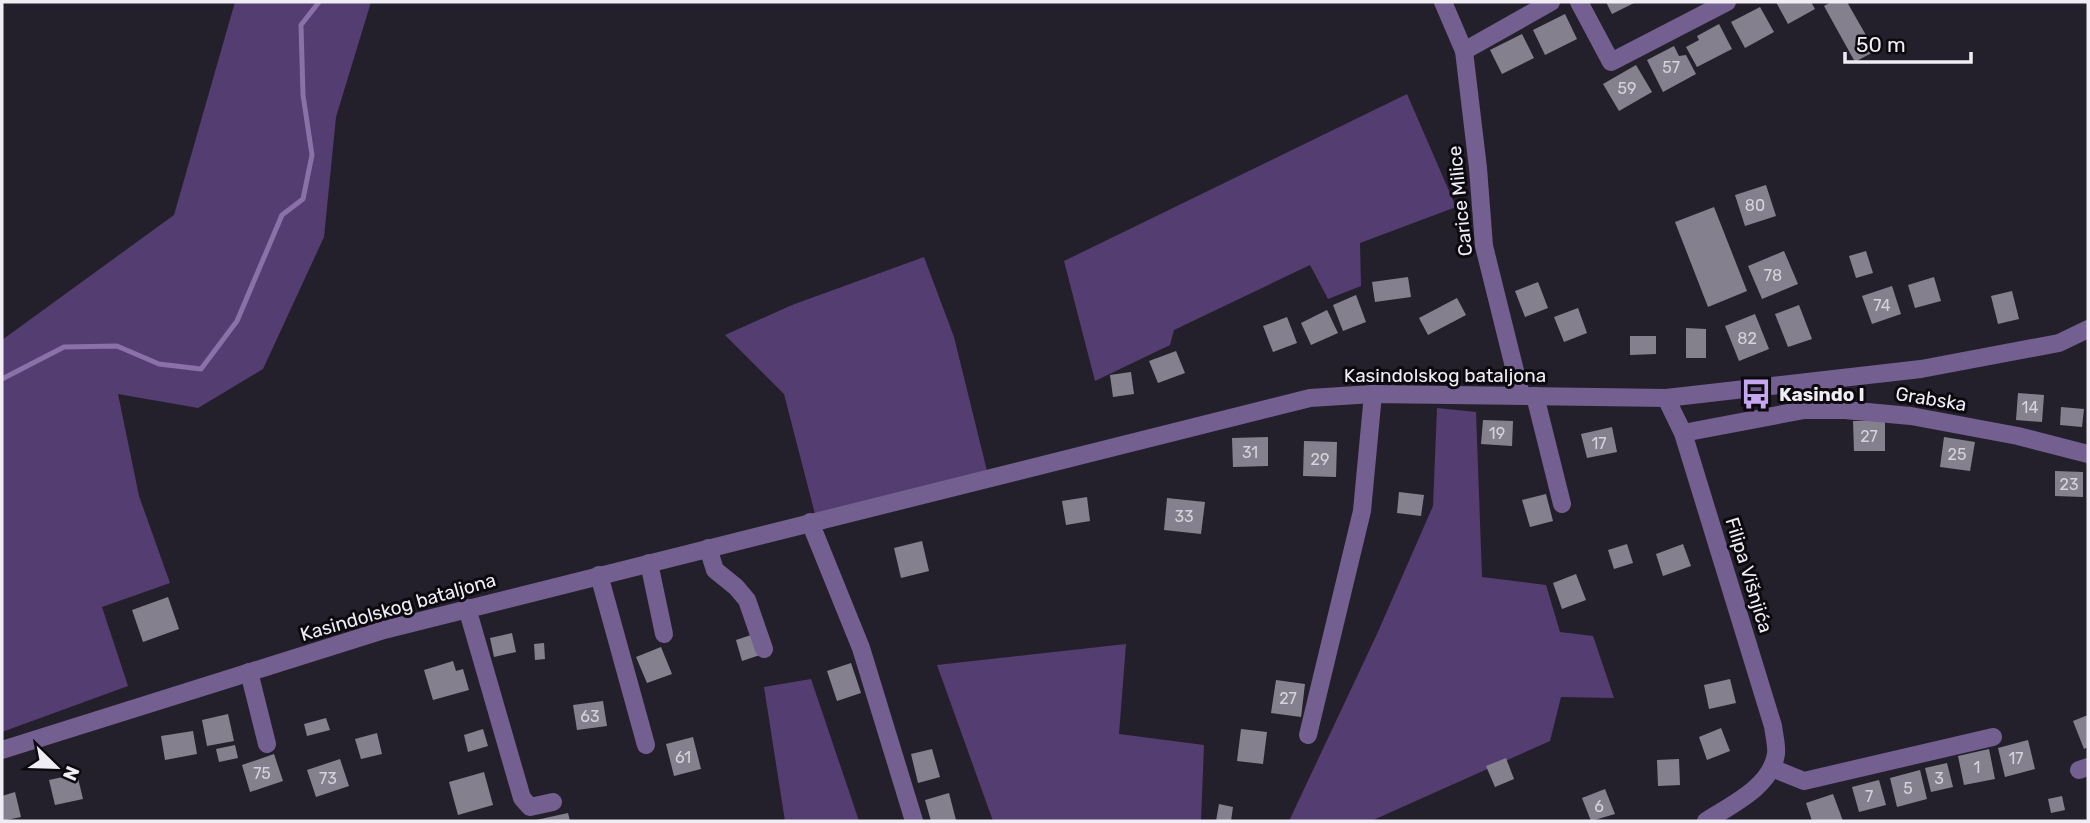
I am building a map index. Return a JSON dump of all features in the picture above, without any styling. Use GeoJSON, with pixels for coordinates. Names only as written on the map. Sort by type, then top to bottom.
{"type":"FeatureCollection","features":[{"type":"Feature","properties":{"kind":"street","name":"Carice Milice"},"geometry":{"type":"LineString","coordinates":[[1443,2],[1464,51],[1484,246],[1562,504]]}},
{"type":"Feature","properties":{"kind":"street"},"geometry":{"type":"LineString","coordinates":[[1464,51],[1551,2]]}},
{"type":"Feature","properties":{"kind":"street"},"geometry":{"type":"LineString","coordinates":[[1579,2],[1611,62],[1727,2]]}},
{"type":"Feature","properties":{"kind":"street","name":"Kasindolskog bataljona"},"geometry":{"type":"LineString","coordinates":[[2,750],[384,629],[1310,398],[1373,394],[1666,398],[1922,369],[2059,343],[2088,329]]}},
{"type":"Feature","properties":{"kind":"street"},"geometry":{"type":"LineString","coordinates":[[1308,735],[1362,511],[1373,394]]}},
{"type":"Feature","properties":{"kind":"street","name":"Filipa Višnjića"},"geometry":{"type":"LineString","coordinates":[[1666,398],[1683,433],[1773,726],[1776,752],[1772,768]]}},
{"type":"Feature","properties":{"kind":"street","name":"Grabska"},"geometry":{"type":"LineString","coordinates":[[1683,433],[1804,410],[1845,410],[1924,418],[2018,436],[2088,454]]}},
{"type":"Feature","properties":{"kind":"street"},"geometry":{"type":"LineString","coordinates":[[810,522],[861,648],[914,821]]}},
{"type":"Feature","properties":{"kind":"street"},"geometry":{"type":"LineString","coordinates":[[708,548],[715,570],[747,600],[764,649]]}},
{"type":"Feature","properties":{"kind":"street"},"geometry":{"type":"LineString","coordinates":[[649,563],[664,634]]}},
{"type":"Feature","properties":{"kind":"street"},"geometry":{"type":"LineString","coordinates":[[599,575],[646,745]]}},
{"type":"Feature","properties":{"kind":"street"},"geometry":{"type":"LineString","coordinates":[[467,608],[522,798],[530,807],[553,802]]}},
{"type":"Feature","properties":{"kind":"street"},"geometry":{"type":"LineString","coordinates":[[248,672],[267,744]]}},
{"type":"Feature","properties":{"kind":"street"},"geometry":{"type":"LineString","coordinates":[[1706,821],[1753,790],[1772,768],[1804,781],[1993,737]]}},
{"type":"Feature","properties":{"kind":"shaded area"},"geometry":{"type":"Polygon","coordinates":[[[235,2],[371,2],[336,117],[324,237],[263,369],[198,408],[118,394],[139,496],[170,583],[102,607],[128,686],[2,732],[2,340],[174,215],[235,2]]]}},
{"type":"Feature","properties":{"kind":"shaded area"},"geometry":{"type":"Polygon","coordinates":[[[1407,94],[1456,207],[1360,243],[1361,286],[1328,299],[1310,265],[1174,330],[1170,345],[1095,381],[1064,261],[1407,94]]]}},
{"type":"Feature","properties":{"kind":"shaded area"},"geometry":{"type":"Polygon","coordinates":[[[924,257],[954,337],[987,471],[815,514],[784,394],[725,335],[792,305],[924,257]]]}},
{"type":"Feature","properties":{"kind":"shaded area"},"geometry":{"type":"Polygon","coordinates":[[[1437,408],[1476,412],[1482,577],[1546,585],[1560,632],[1593,636],[1614,698],[1561,697],[1550,741],[1371,821],[1289,821],[1377,634],[1433,506],[1437,408]]]}},
{"type":"Feature","properties":{"kind":"shaded area"},"geometry":{"type":"Polygon","coordinates":[[[1126,644],[1119,734],[1204,745],[1201,821],[993,821],[937,665],[1126,644]]]}},
{"type":"Feature","properties":{"kind":"shaded area"},"geometry":{"type":"Polygon","coordinates":[[[811,679],[859,821],[785,821],[764,687],[811,679]]]}},
{"type":"Feature","properties":{"kind":"building"},"geometry":{"type":"Polygon","coordinates":[[[1606,2],[1636,2],[1612,14],[1606,2]]]}},
{"type":"Feature","properties":{"kind":"building"},"geometry":{"type":"Polygon","coordinates":[[[1776,2],[1811,2],[1815,9],[1788,24],[1776,2]]]}},
{"type":"Feature","properties":{"kind":"building"},"geometry":{"type":"Polygon","coordinates":[[[1831,2],[1847,2],[1875,51],[1855,62],[1824,6],[1831,2]]]}},
{"type":"Feature","properties":{"kind":"building"},"geometry":{"type":"Polygon","coordinates":[[[1760,7],[1774,32],[1745,48],[1731,22],[1760,7]]]}},
{"type":"Feature","properties":{"kind":"building"},"geometry":{"type":"Polygon","coordinates":[[[1565,14],[1577,39],[1545,55],[1533,30],[1565,14]]]}},
{"type":"Feature","properties":{"kind":"building"},"geometry":{"type":"Polygon","coordinates":[[[1719,24],[1732,49],[1697,67],[1686,47],[1699,40],[1697,36],[1719,24]]]}},
{"type":"Feature","properties":{"kind":"building"},"geometry":{"type":"Polygon","coordinates":[[[1522,34],[1534,58],[1502,74],[1490,50],[1522,34]]]}},
{"type":"Feature","properties":{"kind":"building"},"geometry":{"type":"Polygon","coordinates":[[[1674,46],[1679,56],[1686,55],[1696,74],[1663,92],[1647,60],[1674,46]]]}},
{"type":"Feature","properties":{"kind":"building"},"geometry":{"type":"Polygon","coordinates":[[[1636,65],[1652,92],[1619,111],[1603,84],[1636,65]]]}},
{"type":"Feature","properties":{"kind":"building"},"geometry":{"type":"Polygon","coordinates":[[[1766,185],[1776,216],[1745,226],[1735,195],[1766,185]]]}},
{"type":"Feature","properties":{"kind":"building"},"geometry":{"type":"Polygon","coordinates":[[[1714,207],[1747,291],[1708,307],[1675,222],[1714,207]]]}},
{"type":"Feature","properties":{"kind":"building"},"geometry":{"type":"Polygon","coordinates":[[[1784,251],[1798,284],[1762,299],[1748,266],[1784,251]]]}},
{"type":"Feature","properties":{"kind":"building"},"geometry":{"type":"Polygon","coordinates":[[[1866,251],[1873,273],[1856,278],[1849,256],[1866,251]]]}},
{"type":"Feature","properties":{"kind":"building"},"geometry":{"type":"Polygon","coordinates":[[[1408,277],[1411,297],[1375,302],[1372,282],[1408,277]]]}},
{"type":"Feature","properties":{"kind":"building"},"geometry":{"type":"Polygon","coordinates":[[[1934,277],[1941,301],[1915,308],[1908,285],[1934,277]]]}},
{"type":"Feature","properties":{"kind":"building"},"geometry":{"type":"Polygon","coordinates":[[[1538,282],[1548,308],[1525,317],[1515,291],[1538,282]]]}},
{"type":"Feature","properties":{"kind":"building"},"geometry":{"type":"Polygon","coordinates":[[[1892,286],[1901,314],[1872,324],[1862,296],[1892,286]]]}},
{"type":"Feature","properties":{"kind":"building"},"geometry":{"type":"Polygon","coordinates":[[[2012,291],[2019,319],[1998,324],[1991,296],[2012,291]]]}},
{"type":"Feature","properties":{"kind":"building"},"geometry":{"type":"Polygon","coordinates":[[[1356,295],[1366,322],[1343,331],[1333,305],[1356,295]]]}},
{"type":"Feature","properties":{"kind":"building"},"geometry":{"type":"Polygon","coordinates":[[[1457,298],[1466,315],[1428,335],[1419,318],[1457,298]]]}},
{"type":"Feature","properties":{"kind":"building"},"geometry":{"type":"Polygon","coordinates":[[[1799,305],[1812,339],[1788,347],[1775,314],[1799,305]]]}},
{"type":"Feature","properties":{"kind":"building"},"geometry":{"type":"Polygon","coordinates":[[[1578,308],[1587,333],[1564,342],[1554,317],[1578,308]]]}},
{"type":"Feature","properties":{"kind":"building"},"geometry":{"type":"Polygon","coordinates":[[[1327,310],[1338,333],[1311,345],[1301,323],[1327,310]]]}},
{"type":"Feature","properties":{"kind":"building"},"geometry":{"type":"Polygon","coordinates":[[[1755,314],[1769,349],[1739,361],[1725,326],[1755,314]]]}},
{"type":"Feature","properties":{"kind":"building"},"geometry":{"type":"Polygon","coordinates":[[[1287,317],[1297,343],[1273,352],[1263,326],[1287,317]]]}},
{"type":"Feature","properties":{"kind":"building"},"geometry":{"type":"Polygon","coordinates":[[[1686,328],[1706,329],[1706,358],[1686,358],[1686,328]]]}},
{"type":"Feature","properties":{"kind":"building"},"geometry":{"type":"Polygon","coordinates":[[[1630,336],[1656,336],[1656,354],[1630,355],[1630,336]]]}},
{"type":"Feature","properties":{"kind":"building"},"geometry":{"type":"Polygon","coordinates":[[[1176,351],[1185,373],[1158,383],[1149,361],[1176,351]]]}},
{"type":"Feature","properties":{"kind":"building"},"geometry":{"type":"Polygon","coordinates":[[[1131,372],[1134,394],[1113,397],[1110,375],[1131,372]]]}},
{"type":"Feature","properties":{"kind":"building"},"geometry":{"type":"Polygon","coordinates":[[[2018,393],[2044,395],[2042,422],[2016,420],[2018,393]]]}},
{"type":"Feature","properties":{"kind":"building"},"geometry":{"type":"Polygon","coordinates":[[[2061,407],[2084,409],[2082,427],[2060,425],[2061,407]]]}},
{"type":"Feature","properties":{"kind":"building"},"geometry":{"type":"Polygon","coordinates":[[[1483,420],[1513,421],[1512,446],[1481,444],[1483,420]]]}},
{"type":"Feature","properties":{"kind":"building"},"geometry":{"type":"Polygon","coordinates":[[[1853,421],[1885,421],[1885,451],[1854,451],[1853,421]]]}},
{"type":"Feature","properties":{"kind":"building"},"geometry":{"type":"Polygon","coordinates":[[[1612,427],[1617,452],[1587,458],[1581,434],[1612,427]]]}},
{"type":"Feature","properties":{"kind":"building"},"geometry":{"type":"Polygon","coordinates":[[[1268,437],[1268,466],[1233,467],[1232,438],[1268,437]]]}},
{"type":"Feature","properties":{"kind":"building"},"geometry":{"type":"Polygon","coordinates":[[[1944,437],[1975,442],[1970,471],[1940,467],[1944,437]]]}},
{"type":"Feature","properties":{"kind":"building"},"geometry":{"type":"Polygon","coordinates":[[[1304,441],[1337,442],[1336,477],[1303,476],[1304,441]]]}},
{"type":"Feature","properties":{"kind":"building"},"geometry":{"type":"Polygon","coordinates":[[[2055,471],[2083,472],[2083,497],[2055,496],[2055,471]]]}},
{"type":"Feature","properties":{"kind":"building"},"geometry":{"type":"Polygon","coordinates":[[[1399,492],[1424,495],[1421,516],[1397,513],[1399,492]]]}},
{"type":"Feature","properties":{"kind":"building"},"geometry":{"type":"Polygon","coordinates":[[[1546,494],[1553,521],[1530,527],[1522,500],[1546,494]]]}},
{"type":"Feature","properties":{"kind":"building"},"geometry":{"type":"Polygon","coordinates":[[[1087,497],[1090,521],[1066,525],[1062,501],[1087,497]]]}},
{"type":"Feature","properties":{"kind":"building"},"geometry":{"type":"Polygon","coordinates":[[[1167,498],[1205,502],[1201,534],[1164,530],[1167,498]]]}},
{"type":"Feature","properties":{"kind":"building"},"geometry":{"type":"Polygon","coordinates":[[[922,541],[929,571],[901,578],[894,548],[922,541]]]}},
{"type":"Feature","properties":{"kind":"building"},"geometry":{"type":"Polygon","coordinates":[[[1627,544],[1633,563],[1614,569],[1608,550],[1627,544]]]}},
{"type":"Feature","properties":{"kind":"building"},"geometry":{"type":"Polygon","coordinates":[[[1683,544],[1691,566],[1663,576],[1656,554],[1683,544]]]}},
{"type":"Feature","properties":{"kind":"building"},"geometry":{"type":"Polygon","coordinates":[[[1576,574],[1586,600],[1562,609],[1553,583],[1576,574]]]}},
{"type":"Feature","properties":{"kind":"building"},"geometry":{"type":"Polygon","coordinates":[[[168,597],[179,629],[143,642],[132,610],[168,597]]]}},
{"type":"Feature","properties":{"kind":"building"},"geometry":{"type":"Polygon","coordinates":[[[512,633],[516,652],[494,657],[490,638],[512,633]]]}},
{"type":"Feature","properties":{"kind":"building"},"geometry":{"type":"Polygon","coordinates":[[[754,634],[760,655],[742,661],[736,640],[754,634]]]}},
{"type":"Feature","properties":{"kind":"building"},"geometry":{"type":"Polygon","coordinates":[[[544,643],[545,659],[535,660],[534,644],[544,643]]]}},
{"type":"Feature","properties":{"kind":"building"},"geometry":{"type":"Polygon","coordinates":[[[661,647],[672,674],[647,683],[636,657],[661,647]]]}},
{"type":"Feature","properties":{"kind":"building"},"geometry":{"type":"Polygon","coordinates":[[[453,661],[456,671],[463,669],[469,690],[433,700],[424,670],[453,661]]]}},
{"type":"Feature","properties":{"kind":"building"},"geometry":{"type":"Polygon","coordinates":[[[851,663],[861,693],[837,701],[827,671],[851,663]]]}},
{"type":"Feature","properties":{"kind":"building"},"geometry":{"type":"Polygon","coordinates":[[[1730,679],[1736,703],[1709,709],[1704,685],[1730,679]]]}},
{"type":"Feature","properties":{"kind":"building"},"geometry":{"type":"Polygon","coordinates":[[[1276,680],[1305,684],[1301,717],[1271,713],[1276,680]]]}},
{"type":"Feature","properties":{"kind":"building"},"geometry":{"type":"Polygon","coordinates":[[[603,701],[607,726],[577,730],[573,705],[603,701]]]}},
{"type":"Feature","properties":{"kind":"building"},"geometry":{"type":"Polygon","coordinates":[[[228,714],[234,741],[207,746],[202,720],[228,714]]]}},
{"type":"Feature","properties":{"kind":"building"},"geometry":{"type":"Polygon","coordinates":[[[2088,715],[2088,747],[2084,749],[2073,721],[2088,715]]]}},
{"type":"Feature","properties":{"kind":"building"},"geometry":{"type":"Polygon","coordinates":[[[326,718],[330,730],[307,736],[304,724],[326,718]]]}},
{"type":"Feature","properties":{"kind":"building"},"geometry":{"type":"Polygon","coordinates":[[[1721,728],[1730,751],[1707,760],[1699,737],[1721,728]]]}},
{"type":"Feature","properties":{"kind":"building"},"geometry":{"type":"Polygon","coordinates":[[[483,729],[488,746],[468,752],[464,735],[483,729]]]}},
{"type":"Feature","properties":{"kind":"building"},"geometry":{"type":"Polygon","coordinates":[[[1241,729],[1267,732],[1263,764],[1237,761],[1241,729]]]}},
{"type":"Feature","properties":{"kind":"building"},"geometry":{"type":"Polygon","coordinates":[[[193,731],[197,754],[165,760],[161,736],[193,731]]]}},
{"type":"Feature","properties":{"kind":"building"},"geometry":{"type":"Polygon","coordinates":[[[377,733],[382,754],[361,759],[355,739],[377,733]]]}},
{"type":"Feature","properties":{"kind":"building"},"geometry":{"type":"Polygon","coordinates":[[[693,737],[701,769],[674,776],[666,744],[693,737]]]}},
{"type":"Feature","properties":{"kind":"building"},"geometry":{"type":"Polygon","coordinates":[[[2028,740],[2035,769],[2005,777],[1998,748],[2028,740]]]}},
{"type":"Feature","properties":{"kind":"building"},"geometry":{"type":"Polygon","coordinates":[[[235,745],[238,758],[219,762],[216,749],[235,745]]]}},
{"type":"Feature","properties":{"kind":"building"},"geometry":{"type":"Polygon","coordinates":[[[932,749],[940,777],[918,783],[911,754],[932,749]]]}},
{"type":"Feature","properties":{"kind":"building"},"geometry":{"type":"Polygon","coordinates":[[[1989,749],[1995,779],[1964,785],[1958,756],[1989,749]]]}},
{"type":"Feature","properties":{"kind":"building"},"geometry":{"type":"Polygon","coordinates":[[[274,754],[283,781],[250,792],[242,765],[274,754]]]}},
{"type":"Feature","properties":{"kind":"building"},"geometry":{"type":"Polygon","coordinates":[[[1506,758],[1514,779],[1495,787],[1486,766],[1506,758]]]}},
{"type":"Feature","properties":{"kind":"building"},"geometry":{"type":"Polygon","coordinates":[[[340,759],[349,786],[316,797],[307,770],[340,759]]]}},
{"type":"Feature","properties":{"kind":"building"},"geometry":{"type":"Polygon","coordinates":[[[1679,759],[1680,785],[1658,786],[1657,760],[1679,759]]]}},
{"type":"Feature","properties":{"kind":"building"},"geometry":{"type":"Polygon","coordinates":[[[1947,763],[1953,787],[1931,792],[1925,768],[1947,763]]]}},
{"type":"Feature","properties":{"kind":"building"},"geometry":{"type":"Polygon","coordinates":[[[1920,770],[1927,799],[1897,807],[1890,778],[1920,770]]]}},
{"type":"Feature","properties":{"kind":"building"},"geometry":{"type":"Polygon","coordinates":[[[484,772],[493,805],[458,815],[449,782],[484,772]]]}},
{"type":"Feature","properties":{"kind":"building"},"geometry":{"type":"Polygon","coordinates":[[[77,774],[83,799],[55,805],[49,780],[77,774]]]}},
{"type":"Feature","properties":{"kind":"building"},"geometry":{"type":"Polygon","coordinates":[[[1879,780],[1886,805],[1859,812],[1852,787],[1879,780]]]}},
{"type":"Feature","properties":{"kind":"building"},"geometry":{"type":"Polygon","coordinates":[[[1605,789],[1615,814],[1591,821],[1582,798],[1605,789]]]}},
{"type":"Feature","properties":{"kind":"building"},"geometry":{"type":"Polygon","coordinates":[[[15,792],[21,817],[2,821],[2,796],[15,792]]]}},
{"type":"Feature","properties":{"kind":"building"},"geometry":{"type":"Polygon","coordinates":[[[949,793],[956,820],[931,821],[925,800],[949,793]]]}},
{"type":"Feature","properties":{"kind":"building"},"geometry":{"type":"Polygon","coordinates":[[[1833,794],[1843,821],[1812,821],[1806,803],[1833,794]]]}},
{"type":"Feature","properties":{"kind":"building"},"geometry":{"type":"Polygon","coordinates":[[[2062,796],[2065,810],[2051,813],[2048,799],[2062,796]]]}},
{"type":"Feature","properties":{"kind":"building"},"geometry":{"type":"Polygon","coordinates":[[[1219,804],[1233,807],[1231,821],[1216,821],[1219,804]]]}},
{"type":"Feature","properties":{"kind":"building"},"geometry":{"type":"Polygon","coordinates":[[[568,813],[570,821],[536,821],[536,820],[568,813]]]}},
{"type":"Feature","properties":{"kind":"waterway"},"geometry":{"type":"LineString","coordinates":[[2,379],[64,347],[117,346],[159,364],[201,369],[237,321],[282,215],[303,199],[312,155],[303,95],[301,25],[319,2]]}},
{"type":"Feature","properties":{"kind":"place","name":"Kasindo I"},"geometry":{"type":"Point","coordinates":[1756,394]}}]}
